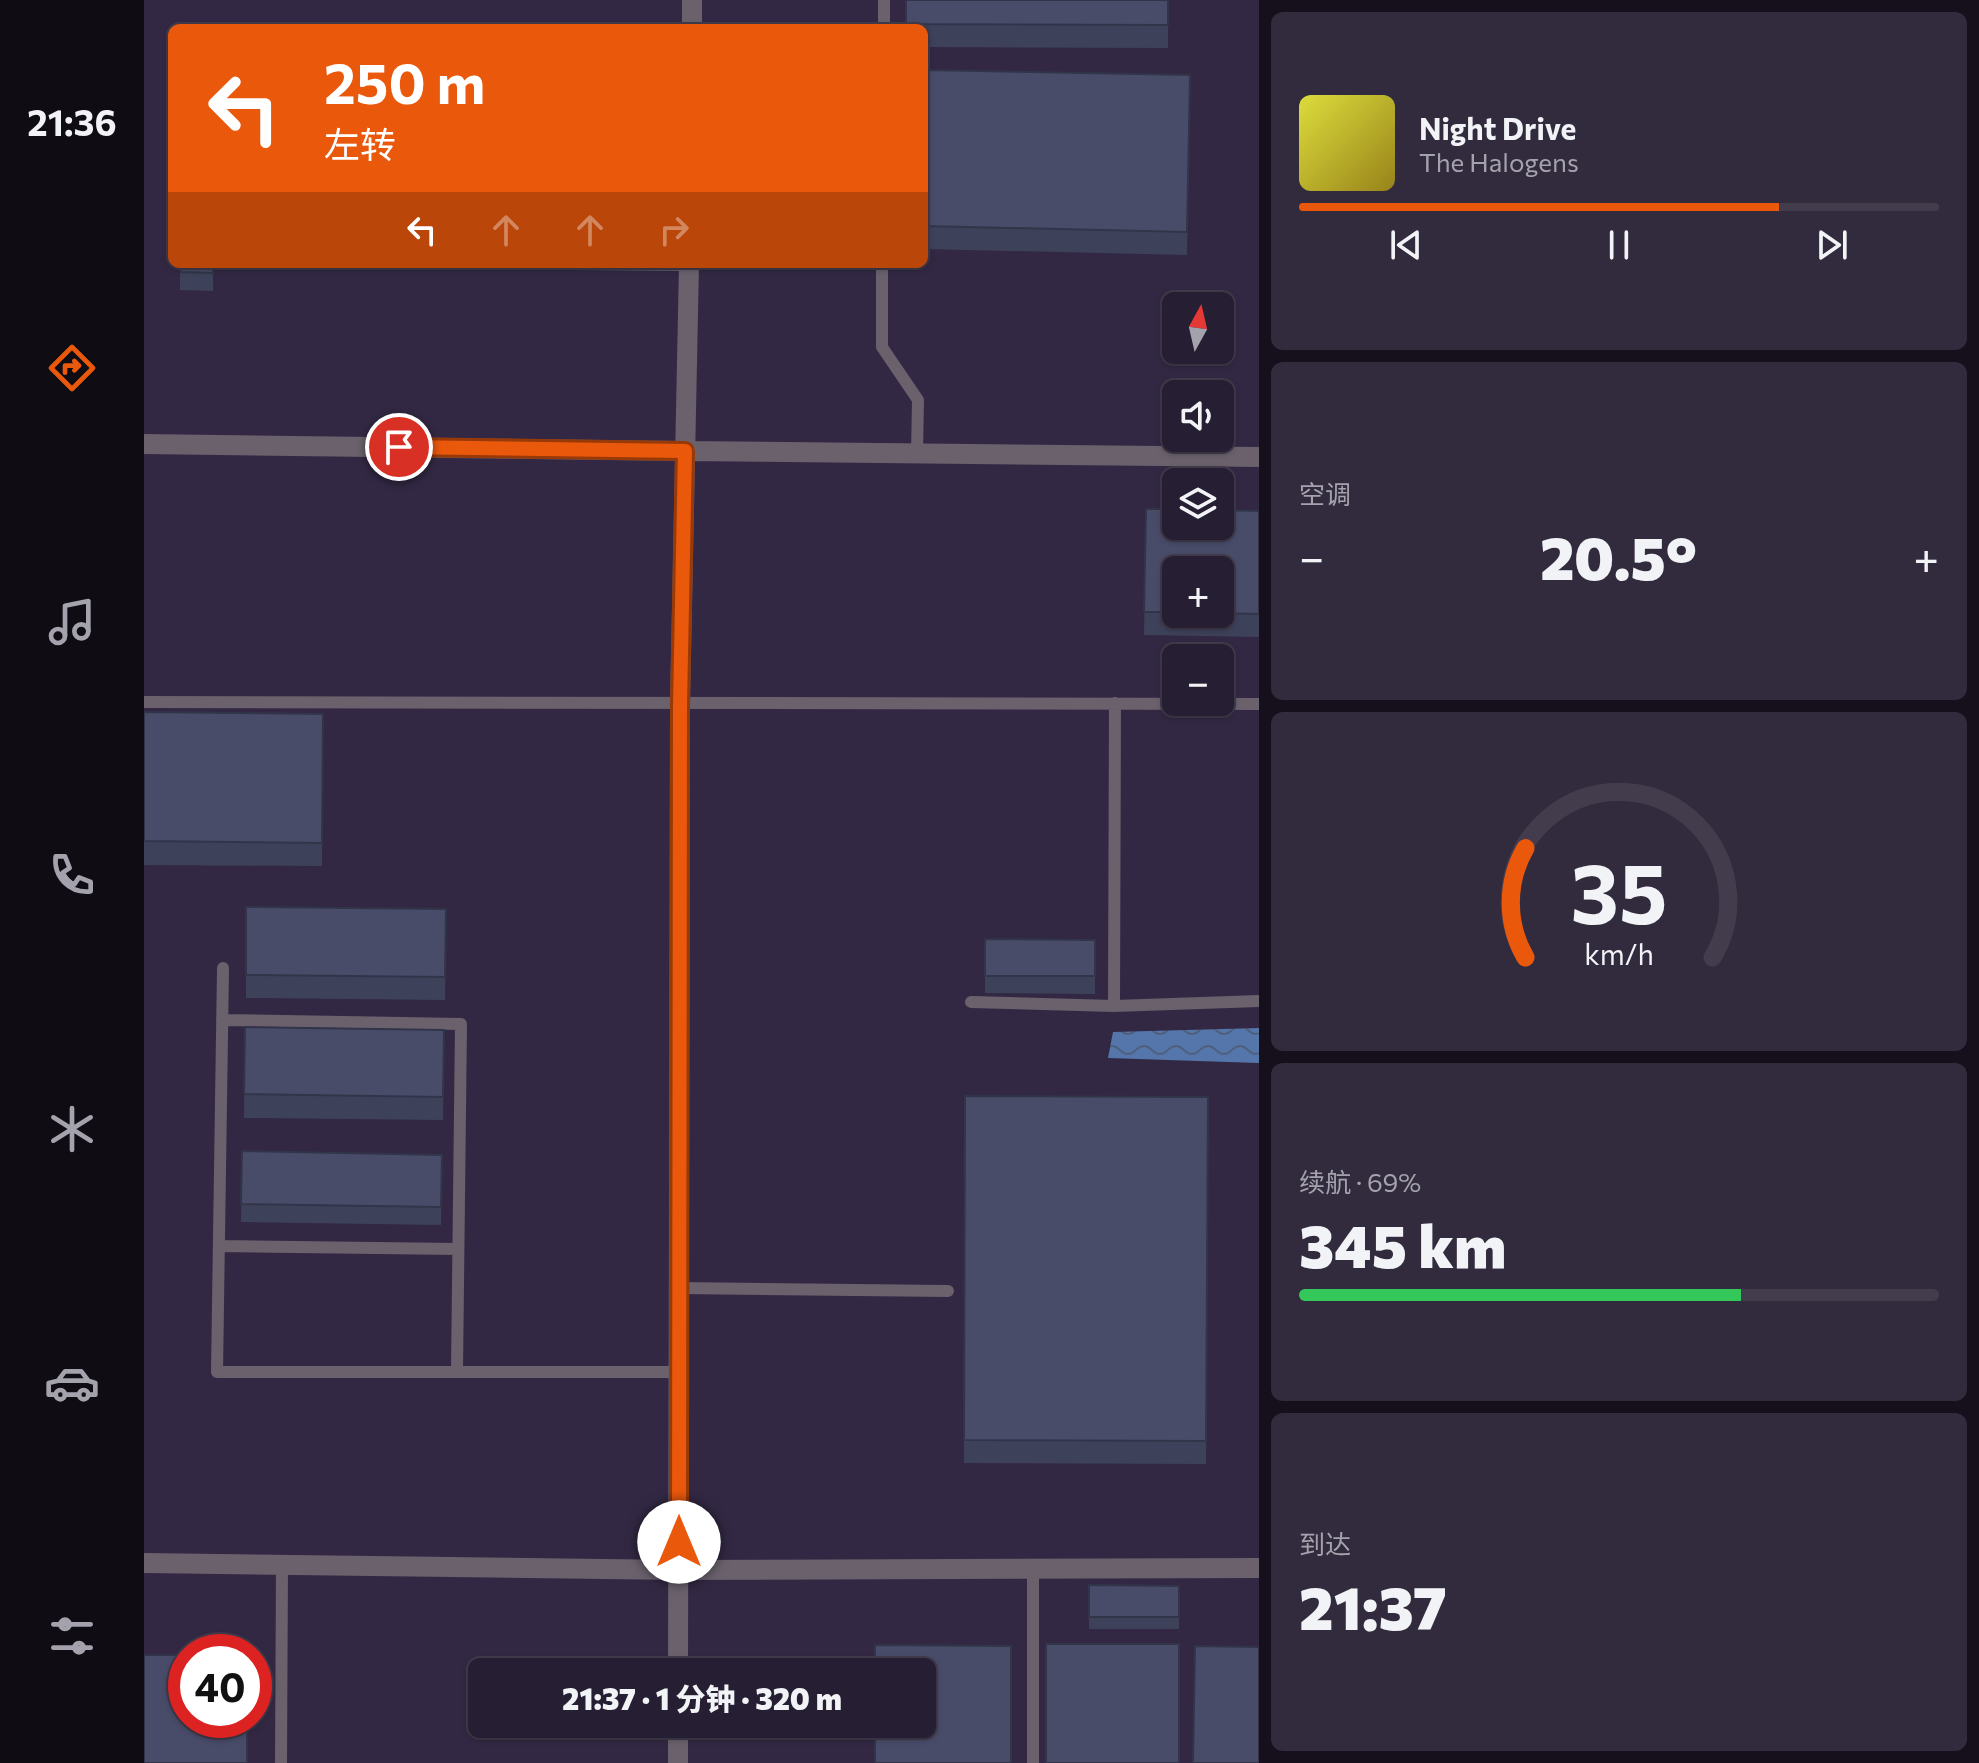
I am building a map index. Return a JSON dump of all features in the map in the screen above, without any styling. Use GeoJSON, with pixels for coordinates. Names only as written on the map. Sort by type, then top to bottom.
{"type":"FeatureCollection","features":[{"type":"Feature","properties":{"kind":"street"},"geometry":{"type":"LineString","coordinates":[[692,0],[692,24]]}},
{"type":"Feature","properties":{"kind":"street"},"geometry":{"type":"LineString","coordinates":[[678,1658],[680,705],[689,268]]}},
{"type":"Feature","properties":{"kind":"street"},"geometry":{"type":"LineString","coordinates":[[144,444],[1259,457]]}},
{"type":"Feature","properties":{"kind":"street"},"geometry":{"type":"LineString","coordinates":[[144,1563],[679,1570],[1259,1568]]}},
{"type":"Feature","properties":{"kind":"street"},"geometry":{"type":"LineString","coordinates":[[678,1738],[678,1763]]}},
{"type":"Feature","properties":{"kind":"lane"},"geometry":{"type":"LineString","coordinates":[[884,0],[884,24]]}},
{"type":"Feature","properties":{"kind":"lane"},"geometry":{"type":"LineString","coordinates":[[882,268],[882,347],[918,400],[917,453]]}},
{"type":"Feature","properties":{"kind":"lane"},"geometry":{"type":"LineString","coordinates":[[144,702],[1259,704]]}},
{"type":"Feature","properties":{"kind":"lane"},"geometry":{"type":"LineString","coordinates":[[1114,1006],[1115,703]]}},
{"type":"Feature","properties":{"kind":"lane"},"geometry":{"type":"LineString","coordinates":[[223,968],[217,1372],[679,1372]]}},
{"type":"Feature","properties":{"kind":"lane"},"geometry":{"type":"LineString","coordinates":[[971,1002],[1114,1006],[1259,1001]]}},
{"type":"Feature","properties":{"kind":"lane"},"geometry":{"type":"LineString","coordinates":[[222,1020],[461,1024],[457,1371]]}},
{"type":"Feature","properties":{"kind":"lane"},"geometry":{"type":"LineString","coordinates":[[219,1246],[458,1249]]}},
{"type":"Feature","properties":{"kind":"lane"},"geometry":{"type":"LineString","coordinates":[[679,1288],[948,1291]]}},
{"type":"Feature","properties":{"kind":"lane"},"geometry":{"type":"LineString","coordinates":[[281,1763],[282,1565]]}},
{"type":"Feature","properties":{"kind":"lane"},"geometry":{"type":"LineString","coordinates":[[1033,1569],[1033,1763]]}},
{"type":"Feature","properties":{"kind":"water"},"geometry":{"type":"Polygon","coordinates":[[[1259,1028],[1259,1063],[1108,1058],[1113,1032],[1259,1028]]]}},
{"type":"Feature","properties":{"kind":"building"},"geometry":{"type":"Polygon","coordinates":[[[906,0],[1168,0],[1168,25],[906,24],[906,0]]]}},
{"type":"Feature","properties":{"kind":"building"},"geometry":{"type":"Polygon","coordinates":[[[928,70],[1190,75],[1187,232],[928,226],[928,70]]]}},
{"type":"Feature","properties":{"kind":"building"},"geometry":{"type":"Polygon","coordinates":[[[180,268],[213,268],[213,273],[180,272],[180,268]]]}},
{"type":"Feature","properties":{"kind":"building"},"geometry":{"type":"Polygon","coordinates":[[[1146,509],[1162,509],[1162,540],[1234,540],[1234,510],[1259,511],[1259,614],[1234,613],[1234,556],[1162,556],[1162,612],[1144,612],[1146,509]]]}},
{"type":"Feature","properties":{"kind":"building"},"geometry":{"type":"Polygon","coordinates":[[[144,712],[323,714],[322,843],[144,841],[144,712]]]}},
{"type":"Feature","properties":{"kind":"building"},"geometry":{"type":"Polygon","coordinates":[[[246,907],[446,909],[445,977],[246,975],[246,907]]]}},
{"type":"Feature","properties":{"kind":"building"},"geometry":{"type":"Polygon","coordinates":[[[985,939],[1095,940],[1095,976],[985,976],[985,939]]]}},
{"type":"Feature","properties":{"kind":"building"},"geometry":{"type":"Polygon","coordinates":[[[245,1027],[444,1030],[443,1097],[244,1094],[245,1027]]]}},
{"type":"Feature","properties":{"kind":"building"},"geometry":{"type":"Polygon","coordinates":[[[965,1096],[1208,1097],[1206,1441],[964,1440],[965,1096]]]}},
{"type":"Feature","properties":{"kind":"building"},"geometry":{"type":"Polygon","coordinates":[[[242,1151],[442,1155],[441,1207],[241,1204],[242,1151]]]}},
{"type":"Feature","properties":{"kind":"building"},"geometry":{"type":"Polygon","coordinates":[[[1089,1585],[1179,1586],[1179,1617],[1089,1617],[1089,1585]]]}},
{"type":"Feature","properties":{"kind":"building"},"geometry":{"type":"Polygon","coordinates":[[[1046,1644],[1179,1644],[1179,1763],[1046,1763],[1046,1644]]]}},
{"type":"Feature","properties":{"kind":"building"},"geometry":{"type":"Polygon","coordinates":[[[875,1645],[1011,1646],[1011,1763],[875,1763],[875,1738],[936,1738],[936,1658],[875,1658],[875,1645]]]}},
{"type":"Feature","properties":{"kind":"building"},"geometry":{"type":"Polygon","coordinates":[[[1195,1646],[1259,1647],[1259,1763],[1193,1763],[1195,1646]]]}},
{"type":"Feature","properties":{"kind":"building"},"geometry":{"type":"Polygon","coordinates":[[[144,1655],[168,1655],[168,1738],[247,1738],[247,1763],[144,1763],[144,1655]]]}},
{"type":"Feature","properties":{"kind":"route"},"geometry":{"type":"LineString","coordinates":[[399,447],[685,451],[680,705],[679,1542]]}}]}
